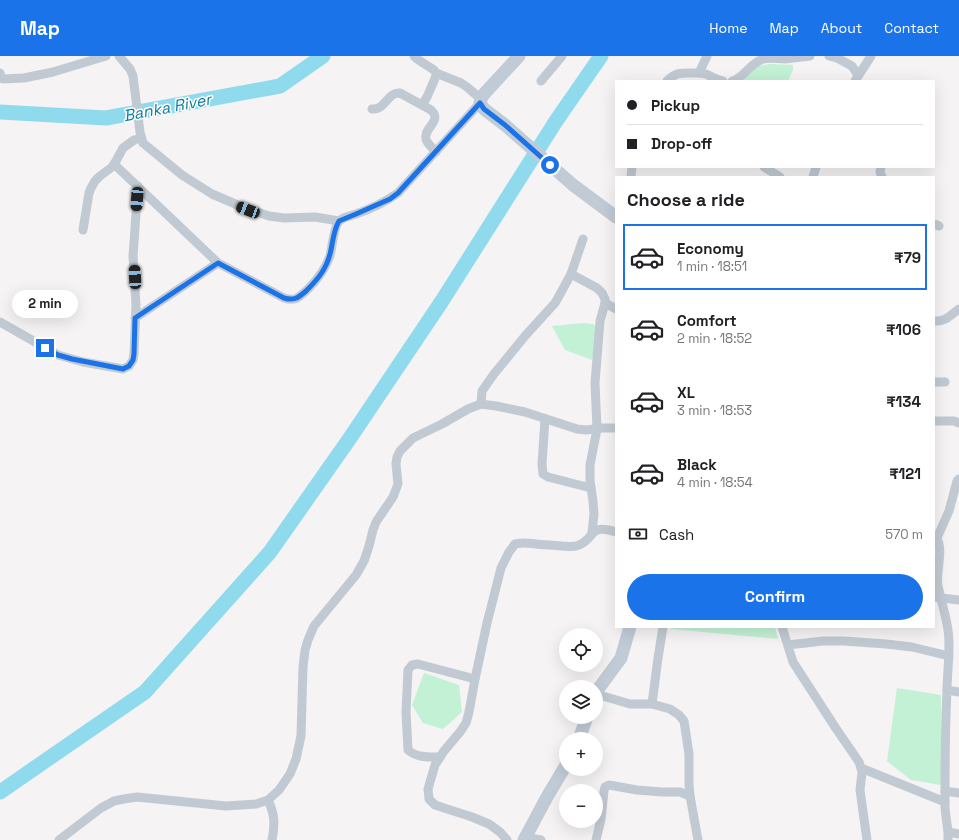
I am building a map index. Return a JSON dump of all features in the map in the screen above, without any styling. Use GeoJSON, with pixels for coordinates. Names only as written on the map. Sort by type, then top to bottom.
{"type":"FeatureCollection","features":[{"type":"Feature","properties":{"kind":"main road"},"geometry":{"type":"LineString","coordinates":[[519,56],[484,94],[481,101],[484,109],[505,125],[573,185],[615,216]]}},
{"type":"Feature","properties":{"kind":"main road"},"geometry":{"type":"LineString","coordinates":[[603,683],[621,658],[630,628]]}},
{"type":"Feature","properties":{"kind":"main road"},"geometry":{"type":"LineString","coordinates":[[525,839],[559,776]]}},
{"type":"Feature","properties":{"kind":"street"},"geometry":{"type":"LineString","coordinates":[[0,73],[1,78],[3,79],[24,78],[53,72],[106,56]]}},
{"type":"Feature","properties":{"kind":"street"},"geometry":{"type":"LineString","coordinates":[[119,56],[132,72],[138,137],[148,148],[182,175],[212,194],[269,216],[284,218],[315,217],[339,221],[390,199],[398,193],[481,101],[468,87],[436,73],[430,67],[417,60],[414,56]]}},
{"type":"Feature","properties":{"kind":"street"},"geometry":{"type":"LineString","coordinates":[[541,81],[562,56]]}},
{"type":"Feature","properties":{"kind":"street"},"geometry":{"type":"LineString","coordinates":[[699,72],[707,56]]}},
{"type":"Feature","properties":{"kind":"street"},"geometry":{"type":"LineString","coordinates":[[735,80],[754,64],[763,59],[770,57],[786,59],[810,56]]}},
{"type":"Feature","properties":{"kind":"street"},"geometry":{"type":"LineString","coordinates":[[831,56],[852,66],[856,78]]}},
{"type":"Feature","properties":{"kind":"street"},"geometry":{"type":"LineString","coordinates":[[856,78],[870,56]]}},
{"type":"Feature","properties":{"kind":"street"},"geometry":{"type":"LineString","coordinates":[[668,80],[678,74],[699,72],[719,80]]}},
{"type":"Feature","properties":{"kind":"street"},"geometry":{"type":"LineString","coordinates":[[422,105],[427,97],[436,73]]}},
{"type":"Feature","properties":{"kind":"street"},"geometry":{"type":"LineString","coordinates":[[372,109],[379,108],[396,92],[431,110],[436,116],[425,138],[436,152]]}},
{"type":"Feature","properties":{"kind":"street"},"geometry":{"type":"LineString","coordinates":[[83,230],[91,188],[100,176],[112,167],[123,148],[138,137]]}},
{"type":"Feature","properties":{"kind":"street"},"geometry":{"type":"LineString","coordinates":[[114,164],[218,263],[284,298],[295,299],[301,296],[319,277],[330,256],[336,226],[339,221]]}},
{"type":"Feature","properties":{"kind":"street"},"geometry":{"type":"LineString","coordinates":[[766,168],[778,176]]}},
{"type":"Feature","properties":{"kind":"street"},"geometry":{"type":"LineString","coordinates":[[0,322],[58,355],[83,362],[123,369],[129,366],[133,360],[134,354],[136,288],[133,256],[138,186]]}},
{"type":"Feature","properties":{"kind":"street"},"geometry":{"type":"LineString","coordinates":[[481,404],[482,391],[494,374],[555,303],[571,274],[583,239]]}},
{"type":"Feature","properties":{"kind":"street"},"geometry":{"type":"LineString","coordinates":[[135,318],[218,263]]}},
{"type":"Feature","properties":{"kind":"street"},"geometry":{"type":"LineString","coordinates":[[571,274],[597,288],[605,299],[600,322],[596,383],[597,429],[590,466],[590,481],[594,514],[592,533]]}},
{"type":"Feature","properties":{"kind":"street"},"geometry":{"type":"LineString","coordinates":[[605,304],[615,309]]}},
{"type":"Feature","properties":{"kind":"street"},"geometry":{"type":"LineString","coordinates":[[935,321],[944,321],[959,309]]}},
{"type":"Feature","properties":{"kind":"street"},"geometry":{"type":"LineString","coordinates":[[935,382],[945,382]]}},
{"type":"Feature","properties":{"kind":"street"},"geometry":{"type":"LineString","coordinates":[[59,840],[101,808],[114,801],[137,797],[226,806],[256,804],[268,800],[279,790],[290,774],[296,759],[301,736],[304,661],[308,640],[314,626],[356,575],[364,560],[376,522],[393,496],[398,484],[396,464],[397,457],[400,451],[413,438],[468,409],[481,404],[519,411],[576,429],[586,430],[615,428]]}},
{"type":"Feature","properties":{"kind":"street"},"geometry":{"type":"LineString","coordinates":[[545,418],[542,464],[543,474],[548,477],[591,488]]}},
{"type":"Feature","properties":{"kind":"street"},"geometry":{"type":"LineString","coordinates":[[935,421],[959,422]]}},
{"type":"Feature","properties":{"kind":"street"},"geometry":{"type":"LineString","coordinates":[[959,478],[957,481],[957,491],[944,523],[935,537],[939,543],[940,554],[937,598],[948,631],[949,656],[945,802],[948,836],[959,834]]}},
{"type":"Feature","properties":{"kind":"street"},"geometry":{"type":"LineString","coordinates":[[507,840],[500,832],[489,824],[435,805],[429,799],[428,789],[434,766],[466,723],[487,623],[501,568],[515,544],[523,542],[574,546],[580,545],[586,541],[592,533],[600,529],[615,532]]}},
{"type":"Feature","properties":{"kind":"street"},"geometry":{"type":"LineString","coordinates":[[937,598],[959,600]]}},
{"type":"Feature","properties":{"kind":"street"},"geometry":{"type":"LineString","coordinates":[[652,704],[663,628]]}},
{"type":"Feature","properties":{"kind":"street"},"geometry":{"type":"LineString","coordinates":[[782,628],[793,662],[859,762],[862,772],[860,790],[867,840]]}},
{"type":"Feature","properties":{"kind":"street"},"geometry":{"type":"LineString","coordinates":[[788,645],[823,641],[844,641],[912,647],[949,656]]}},
{"type":"Feature","properties":{"kind":"street"},"geometry":{"type":"LineString","coordinates":[[440,757],[419,756],[412,754],[408,750],[406,712],[408,670],[412,665],[418,664],[475,679]]}},
{"type":"Feature","properties":{"kind":"street"},"geometry":{"type":"LineString","coordinates":[[947,690],[959,692]]}},
{"type":"Feature","properties":{"kind":"street"},"geometry":{"type":"LineString","coordinates":[[603,695],[630,704],[652,704],[670,709],[679,715],[684,721],[689,754],[690,796],[698,840]]}},
{"type":"Feature","properties":{"kind":"street"},"geometry":{"type":"LineString","coordinates":[[861,768],[945,802]]}},
{"type":"Feature","properties":{"kind":"street"},"geometry":{"type":"LineString","coordinates":[[596,840],[606,785],[637,790],[680,792],[690,796]]}},
{"type":"Feature","properties":{"kind":"street"},"geometry":{"type":"LineString","coordinates":[[945,791],[959,794]]}},
{"type":"Feature","properties":{"kind":"street"},"geometry":{"type":"LineString","coordinates":[[268,800],[273,810],[274,831],[272,840]]}},
{"type":"Feature","properties":{"kind":"street"},"geometry":{"type":"LineString","coordinates":[[525,839],[541,840]]}},
{"type":"Feature","properties":{"kind":"green space"},"geometry":{"type":"Polygon","coordinates":[[[770,64],[793,65],[793,70],[788,80],[737,80],[757,66],[770,64]]]}},
{"type":"Feature","properties":{"kind":"green space"},"geometry":{"type":"Polygon","coordinates":[[[584,323],[593,324],[597,328],[596,343],[592,360],[565,350],[552,326],[584,323]]]}},
{"type":"Feature","properties":{"kind":"green space"},"geometry":{"type":"Polygon","coordinates":[[[775,628],[778,639],[671,629],[775,628]]]}},
{"type":"Feature","properties":{"kind":"green space"},"geometry":{"type":"Polygon","coordinates":[[[424,673],[459,685],[462,712],[443,729],[423,723],[412,705],[424,673]]]}},
{"type":"Feature","properties":{"kind":"green space"},"geometry":{"type":"Polygon","coordinates":[[[897,688],[941,695],[941,785],[911,780],[887,761],[897,688]]]}},
{"type":"Feature","properties":{"kind":"waterway","name":"Banka River"},"geometry":{"type":"LineString","coordinates":[[0,112],[106,118],[280,86],[323,56]]}},
{"type":"Feature","properties":{"kind":"waterway"},"geometry":{"type":"LineString","coordinates":[[0,792],[145,692],[270,552],[350,438],[442,301],[556,121],[601,56]]}},
{"type":"Feature","properties":{"kind":"route"},"geometry":{"type":"LineString","coordinates":[[45,348],[58,355],[83,362],[123,369],[129,366],[133,360],[135,318],[218,263],[284,298],[295,299],[301,296],[322,274],[330,256],[336,226],[339,221],[390,199],[398,193],[480,103],[484,109],[505,125],[550,165]]}}]}
